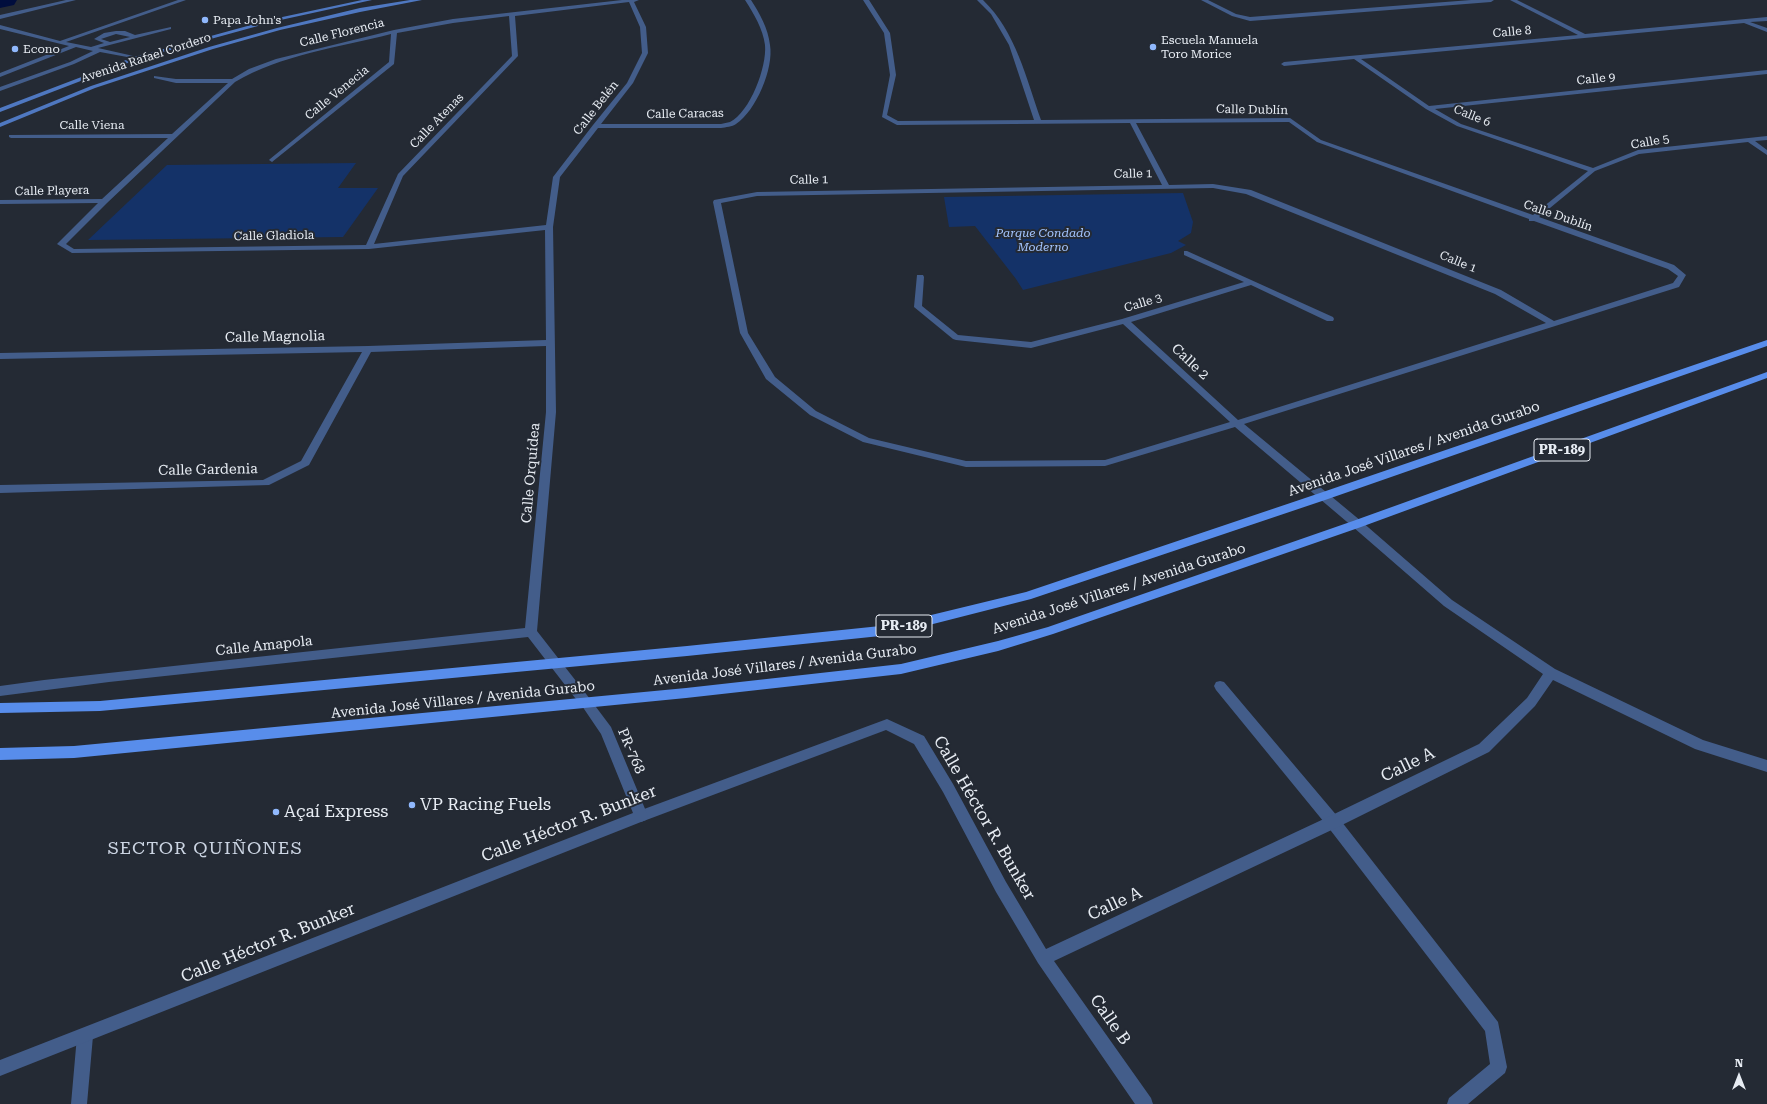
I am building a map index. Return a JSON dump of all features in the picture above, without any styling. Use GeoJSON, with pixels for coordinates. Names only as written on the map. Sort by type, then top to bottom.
{"type":"FeatureCollection","features":[{"type":"Feature","properties":{"kind":"main road","name":"Avenida Rafael Cordero"},"geometry":{"type":"LineString","coordinates":[[0,110],[136,58],[275,20],[369,0]]}},
{"type":"Feature","properties":{"kind":"main road","name":"Avenida Rafael Cordero"},"geometry":{"type":"LineString","coordinates":[[0,125],[93,87],[230,42],[360,10],[419,0]]}},
{"type":"Feature","properties":{"kind":"main road"},"geometry":{"type":"LineString","coordinates":[[93,87],[121,72],[133,63],[136,58],[178,53],[230,42]]}},
{"type":"Feature","properties":{"kind":"main road","name":"Avenida José Villares / Avenida Gurabo"},"geometry":{"type":"LineString","coordinates":[[0,708],[100,706],[687,651],[890,630],[1027,596],[1324,496],[1767,343]]}},
{"type":"Feature","properties":{"kind":"main road","name":"Avenida José Villares / Avenida Gurabo"},"geometry":{"type":"LineString","coordinates":[[0,754],[74,752],[586,703],[901,669],[998,646],[1049,631],[1357,524],[1767,375]]}},
{"type":"Feature","properties":{"kind":"street"},"geometry":{"type":"LineString","coordinates":[[0,17],[73,0]]}},
{"type":"Feature","properties":{"kind":"street"},"geometry":{"type":"LineString","coordinates":[[60,42],[183,0]]}},
{"type":"Feature","properties":{"kind":"street","name":"Calle Belén"},"geometry":{"type":"LineString","coordinates":[[549,227],[557,177],[595,126],[630,83],[645,53],[644,27],[634,0]]}},
{"type":"Feature","properties":{"kind":"street","name":"Calle Florencia"},"geometry":{"type":"LineString","coordinates":[[104,201],[233,81],[252,70],[278,60],[394,32],[453,21],[634,0]]}},
{"type":"Feature","properties":{"kind":"street","name":"Calle Caracas"},"geometry":{"type":"LineString","coordinates":[[595,126],[722,126],[733,124],[744,115],[762,80],[768,48],[760,19],[748,0]]}},
{"type":"Feature","properties":{"kind":"street","name":"Calle Dublín"},"geometry":{"type":"LineString","coordinates":[[866,0],[887,33],[893,75],[884,116],[897,123],[1290,120],[1319,141],[1532,219],[1671,267],[1682,275],[1676,285],[1656,291]]}},
{"type":"Feature","properties":{"kind":"street"},"geometry":{"type":"LineString","coordinates":[[980,0],[994,13],[1012,45],[1038,122]]}},
{"type":"Feature","properties":{"kind":"street"},"geometry":{"type":"LineString","coordinates":[[1204,0],[1234,15],[1250,19],[1491,0]]}},
{"type":"Feature","properties":{"kind":"street"},"geometry":{"type":"LineString","coordinates":[[1513,0],[1584,37]]}},
{"type":"Feature","properties":{"kind":"street"},"geometry":{"type":"LineString","coordinates":[[150,3],[160,8]]}},
{"type":"Feature","properties":{"kind":"street","name":"Calle Atenas"},"geometry":{"type":"LineString","coordinates":[[369,247],[400,175],[516,56],[512,14]]}},
{"type":"Feature","properties":{"kind":"street","name":"Calle 8"},"geometry":{"type":"LineString","coordinates":[[1284,64],[1767,19]]}},
{"type":"Feature","properties":{"kind":"street","name":"Calle 8"},"geometry":{"type":"LineString","coordinates":[[1742,22],[1767,30]]}},
{"type":"Feature","properties":{"kind":"street"},"geometry":{"type":"LineString","coordinates":[[0,27],[60,42],[136,58]]}},
{"type":"Feature","properties":{"kind":"street"},"geometry":{"type":"LineString","coordinates":[[93,48],[169,28]]}},
{"type":"Feature","properties":{"kind":"street"},"geometry":{"type":"LineString","coordinates":[[97,39],[109,34],[120,32],[128,33],[134,37]]}},
{"type":"Feature","properties":{"kind":"street","name":"Calle Venecia"},"geometry":{"type":"LineString","coordinates":[[272,160],[392,63],[394,32]]}},
{"type":"Feature","properties":{"kind":"street"},"geometry":{"type":"LineString","coordinates":[[82,34],[108,43]]}},
{"type":"Feature","properties":{"kind":"street"},"geometry":{"type":"LineString","coordinates":[[0,75],[78,45]]}},
{"type":"Feature","properties":{"kind":"street"},"geometry":{"type":"LineString","coordinates":[[0,89],[100,50]]}},
{"type":"Feature","properties":{"kind":"street"},"geometry":{"type":"LineString","coordinates":[[48,57],[72,62]]}},
{"type":"Feature","properties":{"kind":"street","name":"Calle 6"},"geometry":{"type":"LineString","coordinates":[[1355,57],[1428,108],[1459,125],[1593,170]]}},
{"type":"Feature","properties":{"kind":"street","name":"Calle 9"},"geometry":{"type":"LineString","coordinates":[[1428,108],[1767,72]]}},
{"type":"Feature","properties":{"kind":"street"},"geometry":{"type":"LineString","coordinates":[[156,77],[176,81],[233,81]]}},
{"type":"Feature","properties":{"kind":"street"},"geometry":{"type":"LineString","coordinates":[[1132,121],[1166,186]]}},
{"type":"Feature","properties":{"kind":"street","name":"Calle Viena"},"geometry":{"type":"LineString","coordinates":[[11,136],[174,136]]}},
{"type":"Feature","properties":{"kind":"street","name":"Calle 5"},"geometry":{"type":"LineString","coordinates":[[1532,219],[1593,170],[1638,152],[1767,138]]}},
{"type":"Feature","properties":{"kind":"street"},"geometry":{"type":"LineString","coordinates":[[1749,140],[1767,153]]}},
{"type":"Feature","properties":{"kind":"street","name":"Calle 1"},"geometry":{"type":"LineString","coordinates":[[1554,324],[1498,292],[1248,192],[1213,186],[757,194],[717,202],[744,333],[771,379],[813,413],[866,440],[966,464],[1105,463],[1554,324],[1656,291]]}},
{"type":"Feature","properties":{"kind":"street","name":"Calle Gladiola"},"geometry":{"type":"LineString","coordinates":[[104,201],[61,244],[72,251],[369,247],[549,227]]}},
{"type":"Feature","properties":{"kind":"street","name":"Calle Playera"},"geometry":{"type":"LineString","coordinates":[[0,202],[104,201]]}},
{"type":"Feature","properties":{"kind":"street","name":"Calle Orquídea"},"geometry":{"type":"LineString","coordinates":[[531,632],[551,412],[549,227]]}},
{"type":"Feature","properties":{"kind":"street"},"geometry":{"type":"LineString","coordinates":[[1187,253],[1330,319]]}},
{"type":"Feature","properties":{"kind":"street","name":"Calle 3"},"geometry":{"type":"LineString","coordinates":[[920,277],[918,307],[956,337],[1031,346],[1125,321],[1250,283]]}},
{"type":"Feature","properties":{"kind":"street","name":"Calle 2"},"geometry":{"type":"LineString","coordinates":[[1125,321],[1236,423]]}},
{"type":"Feature","properties":{"kind":"street","name":"Calle Magnolia"},"geometry":{"type":"LineString","coordinates":[[0,356],[368,349],[550,343]]}},
{"type":"Feature","properties":{"kind":"street","name":"Calle Gardenia"},"geometry":{"type":"LineString","coordinates":[[0,489],[265,483],[305,463],[368,349]]}},
{"type":"Feature","properties":{"kind":"street"},"geometry":{"type":"LineString","coordinates":[[1236,423],[1357,524],[1448,603],[1551,673],[1700,745],[1767,766]]}},
{"type":"Feature","properties":{"kind":"street"},"geometry":{"type":"LineString","coordinates":[[531,632],[586,703]]}},
{"type":"Feature","properties":{"kind":"street","name":"Calle Amapola"},"geometry":{"type":"LineString","coordinates":[[0,691],[123,676],[401,648],[531,632]]}},
{"type":"Feature","properties":{"kind":"street","name":"Calle A"},"geometry":{"type":"LineString","coordinates":[[1043,958],[1333,822],[1484,748],[1531,702],[1551,673]]}},
{"type":"Feature","properties":{"kind":"street"},"geometry":{"type":"LineString","coordinates":[[1220,686],[1333,822],[1492,1028],[1499,1067],[1455,1104]]}},
{"type":"Feature","properties":{"kind":"street","name":"PR-768"},"geometry":{"type":"LineString","coordinates":[[586,703],[606,731],[641,816]]}},
{"type":"Feature","properties":{"kind":"street","name":"Calle Héctor R. Bunker"},"geometry":{"type":"LineString","coordinates":[[0,1068],[85,1036],[641,816],[887,724],[919,740],[948,788],[1001,887],[1043,958]]}},
{"type":"Feature","properties":{"kind":"street","name":"Calle B"},"geometry":{"type":"LineString","coordinates":[[1043,958],[1146,1104]]}},
{"type":"Feature","properties":{"kind":"street"},"geometry":{"type":"LineString","coordinates":[[79,1104],[85,1036]]}},
{"type":"Feature","properties":{"kind":"green space"},"geometry":{"type":"Polygon","coordinates":[[[356,163],[338,188],[378,188],[343,237],[88,240],[167,165],[356,163]]]}},
{"type":"Feature","properties":{"kind":"green space","name":"Parque Condado Moderno"},"geometry":{"type":"Polygon","coordinates":[[[1183,193],[1193,222],[1191,233],[1178,241],[1186,245],[1171,253],[1023,290],[975,226],[949,227],[944,197],[1183,193]]]}},
{"type":"Feature","properties":{"kind":"waterway"},"geometry":{"type":"LineString","coordinates":[[0,1],[6,0]]}},
{"type":"Feature","properties":{"kind":"place","name":"Papa John's"},"geometry":{"type":"Point","coordinates":[205,20]}},
{"type":"Feature","properties":{"kind":"place","name":"Escuela Manuela Toro Morice"},"geometry":{"type":"Point","coordinates":[1153,47]}},
{"type":"Feature","properties":{"kind":"place","name":"Econo"},"geometry":{"type":"Point","coordinates":[15,49]}},
{"type":"Feature","properties":{"kind":"place","name":"VP Racing Fuels"},"geometry":{"type":"Point","coordinates":[412,805]}},
{"type":"Feature","properties":{"kind":"place","name":"Açaí Express"},"geometry":{"type":"Point","coordinates":[276,812]}},
{"type":"Feature","properties":{"kind":"district","name":"SECTOR QUIÑONES"},"geometry":{"type":"Point","coordinates":[205,849]}}]}
